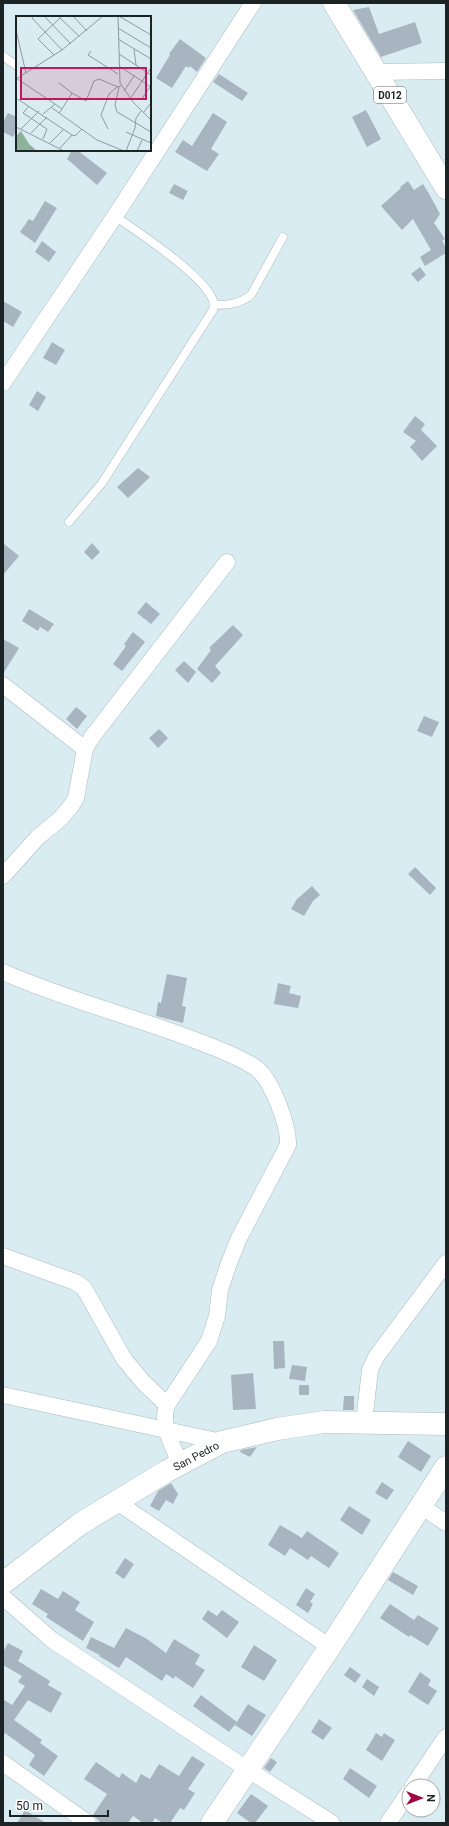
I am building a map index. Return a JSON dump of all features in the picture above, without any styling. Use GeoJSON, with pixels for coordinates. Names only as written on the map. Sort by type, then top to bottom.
{"type":"FeatureCollection","features":[{"type":"Feature","properties":{"kind":"street"},"geometry":{"type":"LineString","coordinates":[[3,383],[115,216],[253,3]]}},
{"type":"Feature","properties":{"kind":"street","name":"D012"},"geometry":{"type":"LineString","coordinates":[[334,3],[446,188]]}},
{"type":"Feature","properties":{"kind":"street"},"geometry":{"type":"LineString","coordinates":[[376,72],[446,71]]}},
{"type":"Feature","properties":{"kind":"street"},"geometry":{"type":"LineString","coordinates":[[3,876],[38,837],[60,819],[71,806],[76,798],[85,749],[92,737],[227,562]]}},
{"type":"Feature","properties":{"kind":"street"},"geometry":{"type":"LineString","coordinates":[[3,685],[85,749]]}},
{"type":"Feature","properties":{"kind":"street"},"geometry":{"type":"LineString","coordinates":[[3,972],[84,1003],[145,1022],[214,1048],[257,1069],[271,1089],[281,1108],[289,1134],[288,1145],[242,1232],[229,1263],[220,1290],[217,1316],[209,1341],[167,1405],[164,1412],[168,1432],[180,1464]]}},
{"type":"Feature","properties":{"kind":"street"},"geometry":{"type":"LineString","coordinates":[[3,1256],[75,1282],[84,1288],[124,1359],[167,1405]]}},
{"type":"Feature","properties":{"kind":"street"},"geometry":{"type":"LineString","coordinates":[[364,1422],[370,1370],[376,1357],[446,1263]]}},
{"type":"Feature","properties":{"kind":"street"},"geometry":{"type":"LineString","coordinates":[[3,1395],[168,1432],[222,1442]]}},
{"type":"Feature","properties":{"kind":"street","name":"San Pedro"},"geometry":{"type":"LineString","coordinates":[[3,1583],[80,1524],[180,1464],[222,1442],[277,1429],[324,1422],[446,1424]]}},
{"type":"Feature","properties":{"kind":"street"},"geometry":{"type":"LineString","coordinates":[[212,1823],[330,1647],[446,1467]]}},
{"type":"Feature","properties":{"kind":"street"},"geometry":{"type":"LineString","coordinates":[[117,1502],[330,1647]]}},
{"type":"Feature","properties":{"kind":"street"},"geometry":{"type":"LineString","coordinates":[[421,1506],[446,1523]]}},
{"type":"Feature","properties":{"kind":"street"},"geometry":{"type":"LineString","coordinates":[[3,1597],[52,1640],[247,1769],[332,1823]]}},
{"type":"Feature","properties":{"kind":"street"},"geometry":{"type":"LineString","coordinates":[[418,1778],[446,1737]]}},
{"type":"Feature","properties":{"kind":"street"},"geometry":{"type":"LineString","coordinates":[[3,1764],[88,1823]]}},
{"type":"Feature","properties":{"kind":"street"},"geometry":{"type":"LineString","coordinates":[[388,1823],[401,1804]]}},
{"type":"Feature","properties":{"kind":"lane"},"geometry":{"type":"LineString","coordinates":[[3,56],[16,65]]}},
{"type":"Feature","properties":{"kind":"lane"},"geometry":{"type":"LineString","coordinates":[[69,522],[102,483],[209,319],[214,305],[212,298],[203,285],[178,262],[115,216]]}},
{"type":"Feature","properties":{"kind":"lane"},"geometry":{"type":"LineString","coordinates":[[214,305],[235,304],[243,301],[251,295],[283,237]]}},
{"type":"Feature","properties":{"kind":"building"},"geometry":{"type":"Polygon","coordinates":[[[369,7],[379,34],[415,22],[422,43],[381,57],[353,10],[369,7]]]}},
{"type":"Feature","properties":{"kind":"building"},"geometry":{"type":"Polygon","coordinates":[[[180,39],[206,58],[197,72],[190,66],[189,68],[186,66],[172,88],[156,78],[170,55],[169,54],[180,39]]]}},
{"type":"Feature","properties":{"kind":"building"},"geometry":{"type":"Polygon","coordinates":[[[219,74],[248,93],[242,101],[213,82],[219,74]]]}},
{"type":"Feature","properties":{"kind":"building"},"geometry":{"type":"Polygon","coordinates":[[[366,110],[381,139],[367,147],[352,117],[366,110]]]}},
{"type":"Feature","properties":{"kind":"building"},"geometry":{"type":"Polygon","coordinates":[[[8,113],[16,117],[16,132],[13,137],[3,132],[3,122],[8,113]]]}},
{"type":"Feature","properties":{"kind":"building"},"geometry":{"type":"Polygon","coordinates":[[[213,113],[227,122],[211,149],[219,154],[207,171],[175,152],[183,140],[192,146],[213,113]]]}},
{"type":"Feature","properties":{"kind":"building"},"geometry":{"type":"Polygon","coordinates":[[[71,151],[78,151],[107,173],[97,185],[67,159],[71,151]]]}},
{"type":"Feature","properties":{"kind":"building"},"geometry":{"type":"Polygon","coordinates":[[[408,181],[414,190],[423,184],[440,214],[434,223],[445,239],[442,241],[446,248],[446,253],[425,266],[420,257],[431,250],[413,219],[402,230],[381,206],[408,181]]]}},
{"type":"Feature","properties":{"kind":"building"},"geometry":{"type":"Polygon","coordinates":[[[174,184],[188,191],[183,200],[169,193],[174,184]]]}},
{"type":"Feature","properties":{"kind":"building"},"geometry":{"type":"Polygon","coordinates":[[[45,201],[57,208],[35,243],[20,232],[29,219],[33,221],[45,201]]]}},
{"type":"Feature","properties":{"kind":"building"},"geometry":{"type":"Polygon","coordinates":[[[42,241],[56,252],[49,262],[35,252],[42,241]]]}},
{"type":"Feature","properties":{"kind":"building"},"geometry":{"type":"Polygon","coordinates":[[[420,267],[426,275],[418,282],[411,274],[420,267]]]}},
{"type":"Feature","properties":{"kind":"building"},"geometry":{"type":"Polygon","coordinates":[[[3,301],[22,312],[13,327],[3,321],[3,301]]]}},
{"type":"Feature","properties":{"kind":"building"},"geometry":{"type":"Polygon","coordinates":[[[52,342],[65,350],[56,365],[43,358],[52,342]]]}},
{"type":"Feature","properties":{"kind":"building"},"geometry":{"type":"Polygon","coordinates":[[[37,391],[46,397],[38,411],[29,405],[37,391]]]}},
{"type":"Feature","properties":{"kind":"building"},"geometry":{"type":"Polygon","coordinates":[[[415,416],[425,424],[421,430],[437,446],[422,461],[410,447],[416,441],[403,432],[415,416]]]}},
{"type":"Feature","properties":{"kind":"building"},"geometry":{"type":"Polygon","coordinates":[[[138,468],[150,477],[128,498],[117,487],[138,468]]]}},
{"type":"Feature","properties":{"kind":"building"},"geometry":{"type":"Polygon","coordinates":[[[3,543],[19,556],[3,575],[3,543]]]}},
{"type":"Feature","properties":{"kind":"building"},"geometry":{"type":"Polygon","coordinates":[[[92,543],[100,552],[92,560],[84,552],[92,543]]]}},
{"type":"Feature","properties":{"kind":"building"},"geometry":{"type":"Polygon","coordinates":[[[146,602],[160,614],[151,624],[137,613],[146,602]]]}},
{"type":"Feature","properties":{"kind":"building"},"geometry":{"type":"Polygon","coordinates":[[[29,609],[54,624],[48,632],[40,627],[38,631],[22,621],[29,609]]]}},
{"type":"Feature","properties":{"kind":"building"},"geometry":{"type":"Polygon","coordinates":[[[233,625],[243,635],[215,666],[221,673],[212,683],[197,669],[211,650],[209,648],[233,625]]]}},
{"type":"Feature","properties":{"kind":"building"},"geometry":{"type":"Polygon","coordinates":[[[133,632],[145,642],[122,671],[113,664],[126,646],[124,644],[133,632]]]}},
{"type":"Feature","properties":{"kind":"building"},"geometry":{"type":"Polygon","coordinates":[[[3,639],[19,648],[3,674],[3,639]]]}},
{"type":"Feature","properties":{"kind":"building"},"geometry":{"type":"Polygon","coordinates":[[[184,661],[196,672],[188,683],[175,670],[184,661]]]}},
{"type":"Feature","properties":{"kind":"building"},"geometry":{"type":"Polygon","coordinates":[[[76,707],[87,716],[77,729],[66,719],[76,707]]]}},
{"type":"Feature","properties":{"kind":"building"},"geometry":{"type":"Polygon","coordinates":[[[424,716],[439,722],[432,737],[417,731],[424,716]]]}},
{"type":"Feature","properties":{"kind":"building"},"geometry":{"type":"Polygon","coordinates":[[[159,729],[168,738],[158,748],[149,738],[159,729]]]}},
{"type":"Feature","properties":{"kind":"building"},"geometry":{"type":"Polygon","coordinates":[[[415,867],[436,888],[430,895],[408,874],[415,867]]]}},
{"type":"Feature","properties":{"kind":"building"},"geometry":{"type":"Polygon","coordinates":[[[312,886],[320,895],[313,901],[304,916],[291,909],[297,899],[312,886]]]}},
{"type":"Feature","properties":{"kind":"building"},"geometry":{"type":"Polygon","coordinates":[[[167,974],[187,978],[182,1006],[186,1007],[183,1023],[156,1016],[158,1002],[161,1003],[167,974]]]}},
{"type":"Feature","properties":{"kind":"building"},"geometry":{"type":"Polygon","coordinates":[[[278,983],[291,986],[289,993],[301,996],[298,1008],[274,1004],[278,983]]]}},
{"type":"Feature","properties":{"kind":"building"},"geometry":{"type":"Polygon","coordinates":[[[273,1341],[284,1341],[285,1368],[274,1369],[273,1341]]]}},
{"type":"Feature","properties":{"kind":"building"},"geometry":{"type":"Polygon","coordinates":[[[292,1365],[307,1367],[305,1381],[289,1379],[292,1365]]]}},
{"type":"Feature","properties":{"kind":"building"},"geometry":{"type":"Polygon","coordinates":[[[253,1373],[256,1409],[233,1410],[231,1375],[253,1373]]]}},
{"type":"Feature","properties":{"kind":"building"},"geometry":{"type":"Polygon","coordinates":[[[299,1385],[309,1385],[309,1395],[299,1395],[299,1385]]]}},
{"type":"Feature","properties":{"kind":"building"},"geometry":{"type":"Polygon","coordinates":[[[344,1396],[354,1396],[354,1410],[343,1410],[344,1396]]]}},
{"type":"Feature","properties":{"kind":"building"},"geometry":{"type":"Polygon","coordinates":[[[408,1441],[431,1456],[421,1472],[398,1457],[408,1441]]]}},
{"type":"Feature","properties":{"kind":"building"},"geometry":{"type":"Polygon","coordinates":[[[257,1447],[250,1457],[240,1452],[241,1450],[257,1447]]]}},
{"type":"Feature","properties":{"kind":"building"},"geometry":{"type":"Polygon","coordinates":[[[382,1482],[394,1490],[387,1500],[375,1493],[382,1482]]]}},
{"type":"Feature","properties":{"kind":"building"},"geometry":{"type":"Polygon","coordinates":[[[171,1483],[178,1494],[173,1504],[166,1500],[159,1511],[150,1506],[158,1491],[171,1483]]]}},
{"type":"Feature","properties":{"kind":"building"},"geometry":{"type":"Polygon","coordinates":[[[349,1506],[371,1520],[362,1535],[340,1520],[349,1506]]]}},
{"type":"Feature","properties":{"kind":"building"},"geometry":{"type":"Polygon","coordinates":[[[280,1525],[302,1538],[307,1531],[339,1553],[329,1568],[311,1556],[308,1560],[290,1548],[285,1556],[268,1545],[280,1525]]]}},
{"type":"Feature","properties":{"kind":"building"},"geometry":{"type":"Polygon","coordinates":[[[125,1558],[134,1564],[124,1579],[115,1573],[125,1558]]]}},
{"type":"Feature","properties":{"kind":"building"},"geometry":{"type":"Polygon","coordinates":[[[393,1572],[418,1586],[413,1595],[388,1580],[393,1572]]]}},
{"type":"Feature","properties":{"kind":"building"},"geometry":{"type":"Polygon","coordinates":[[[306,1588],[315,1594],[310,1602],[313,1604],[308,1613],[296,1605],[306,1588]]]}},
{"type":"Feature","properties":{"kind":"building"},"geometry":{"type":"Polygon","coordinates":[[[41,1589],[58,1599],[63,1591],[80,1602],[75,1610],[94,1622],[83,1641],[46,1617],[48,1614],[32,1604],[41,1589]]]}},
{"type":"Feature","properties":{"kind":"building"},"geometry":{"type":"Polygon","coordinates":[[[390,1604],[414,1620],[418,1615],[439,1628],[428,1646],[410,1635],[409,1637],[380,1618],[390,1604]]]}},
{"type":"Feature","properties":{"kind":"building"},"geometry":{"type":"Polygon","coordinates":[[[208,1610],[217,1616],[222,1610],[239,1622],[227,1638],[202,1619],[208,1610]]]}},
{"type":"Feature","properties":{"kind":"building"},"geometry":{"type":"Polygon","coordinates":[[[126,1628],[147,1639],[166,1653],[174,1639],[200,1655],[195,1664],[205,1670],[193,1688],[175,1676],[174,1679],[166,1674],[162,1681],[126,1657],[119,1668],[99,1656],[100,1655],[86,1648],[91,1637],[114,1648],[126,1628]]]}},
{"type":"Feature","properties":{"kind":"building"},"geometry":{"type":"Polygon","coordinates":[[[8,1643],[23,1651],[18,1661],[50,1681],[48,1685],[62,1693],[51,1713],[28,1700],[14,1720],[42,1740],[40,1743],[58,1756],[44,1776],[29,1765],[35,1755],[5,1733],[3,1736],[3,1699],[12,1705],[25,1686],[18,1682],[22,1676],[3,1665],[3,1652],[8,1643]]]}},
{"type":"Feature","properties":{"kind":"building"},"geometry":{"type":"Polygon","coordinates":[[[254,1645],[277,1660],[264,1681],[241,1667],[254,1645]]]}},
{"type":"Feature","properties":{"kind":"building"},"geometry":{"type":"Polygon","coordinates":[[[350,1667],[361,1675],[355,1683],[344,1675],[350,1667]]]}},
{"type":"Feature","properties":{"kind":"building"},"geometry":{"type":"Polygon","coordinates":[[[420,1672],[431,1680],[428,1685],[437,1691],[428,1705],[408,1692],[420,1672]]]}},
{"type":"Feature","properties":{"kind":"building"},"geometry":{"type":"Polygon","coordinates":[[[367,1679],[379,1687],[374,1696],[362,1687],[367,1679]]]}},
{"type":"Feature","properties":{"kind":"building"},"geometry":{"type":"Polygon","coordinates":[[[201,1695],[237,1722],[229,1732],[193,1706],[201,1695]]]}},
{"type":"Feature","properties":{"kind":"building"},"geometry":{"type":"Polygon","coordinates":[[[248,1704],[266,1715],[252,1736],[235,1725],[248,1704]]]}},
{"type":"Feature","properties":{"kind":"building"},"geometry":{"type":"Polygon","coordinates":[[[319,1719],[332,1728],[323,1740],[311,1732],[319,1719]]]}},
{"type":"Feature","properties":{"kind":"building"},"geometry":{"type":"Polygon","coordinates":[[[376,1733],[382,1737],[384,1733],[395,1740],[382,1761],[366,1750],[376,1733]]]}},
{"type":"Feature","properties":{"kind":"building"},"geometry":{"type":"Polygon","coordinates":[[[192,1756],[205,1764],[188,1789],[195,1793],[184,1810],[180,1808],[170,1823],[163,1823],[155,1818],[152,1823],[143,1823],[133,1816],[128,1823],[101,1823],[93,1815],[107,1794],[84,1779],[96,1762],[119,1778],[122,1773],[136,1783],[141,1774],[150,1779],[159,1764],[179,1776],[192,1756]]]}},
{"type":"Feature","properties":{"kind":"building"},"geometry":{"type":"Polygon","coordinates":[[[271,1758],[277,1762],[270,1772],[264,1768],[271,1758]]]}},
{"type":"Feature","properties":{"kind":"building"},"geometry":{"type":"Polygon","coordinates":[[[350,1768],[377,1786],[369,1798],[343,1779],[350,1768]]]}},
{"type":"Feature","properties":{"kind":"building"},"geometry":{"type":"Polygon","coordinates":[[[251,1794],[268,1806],[255,1823],[251,1823],[237,1813],[251,1794]]]}},
{"type":"Feature","properties":{"kind":"building"},"geometry":{"type":"Polygon","coordinates":[[[25,1810],[46,1823],[17,1823],[25,1810]]]}}]}
